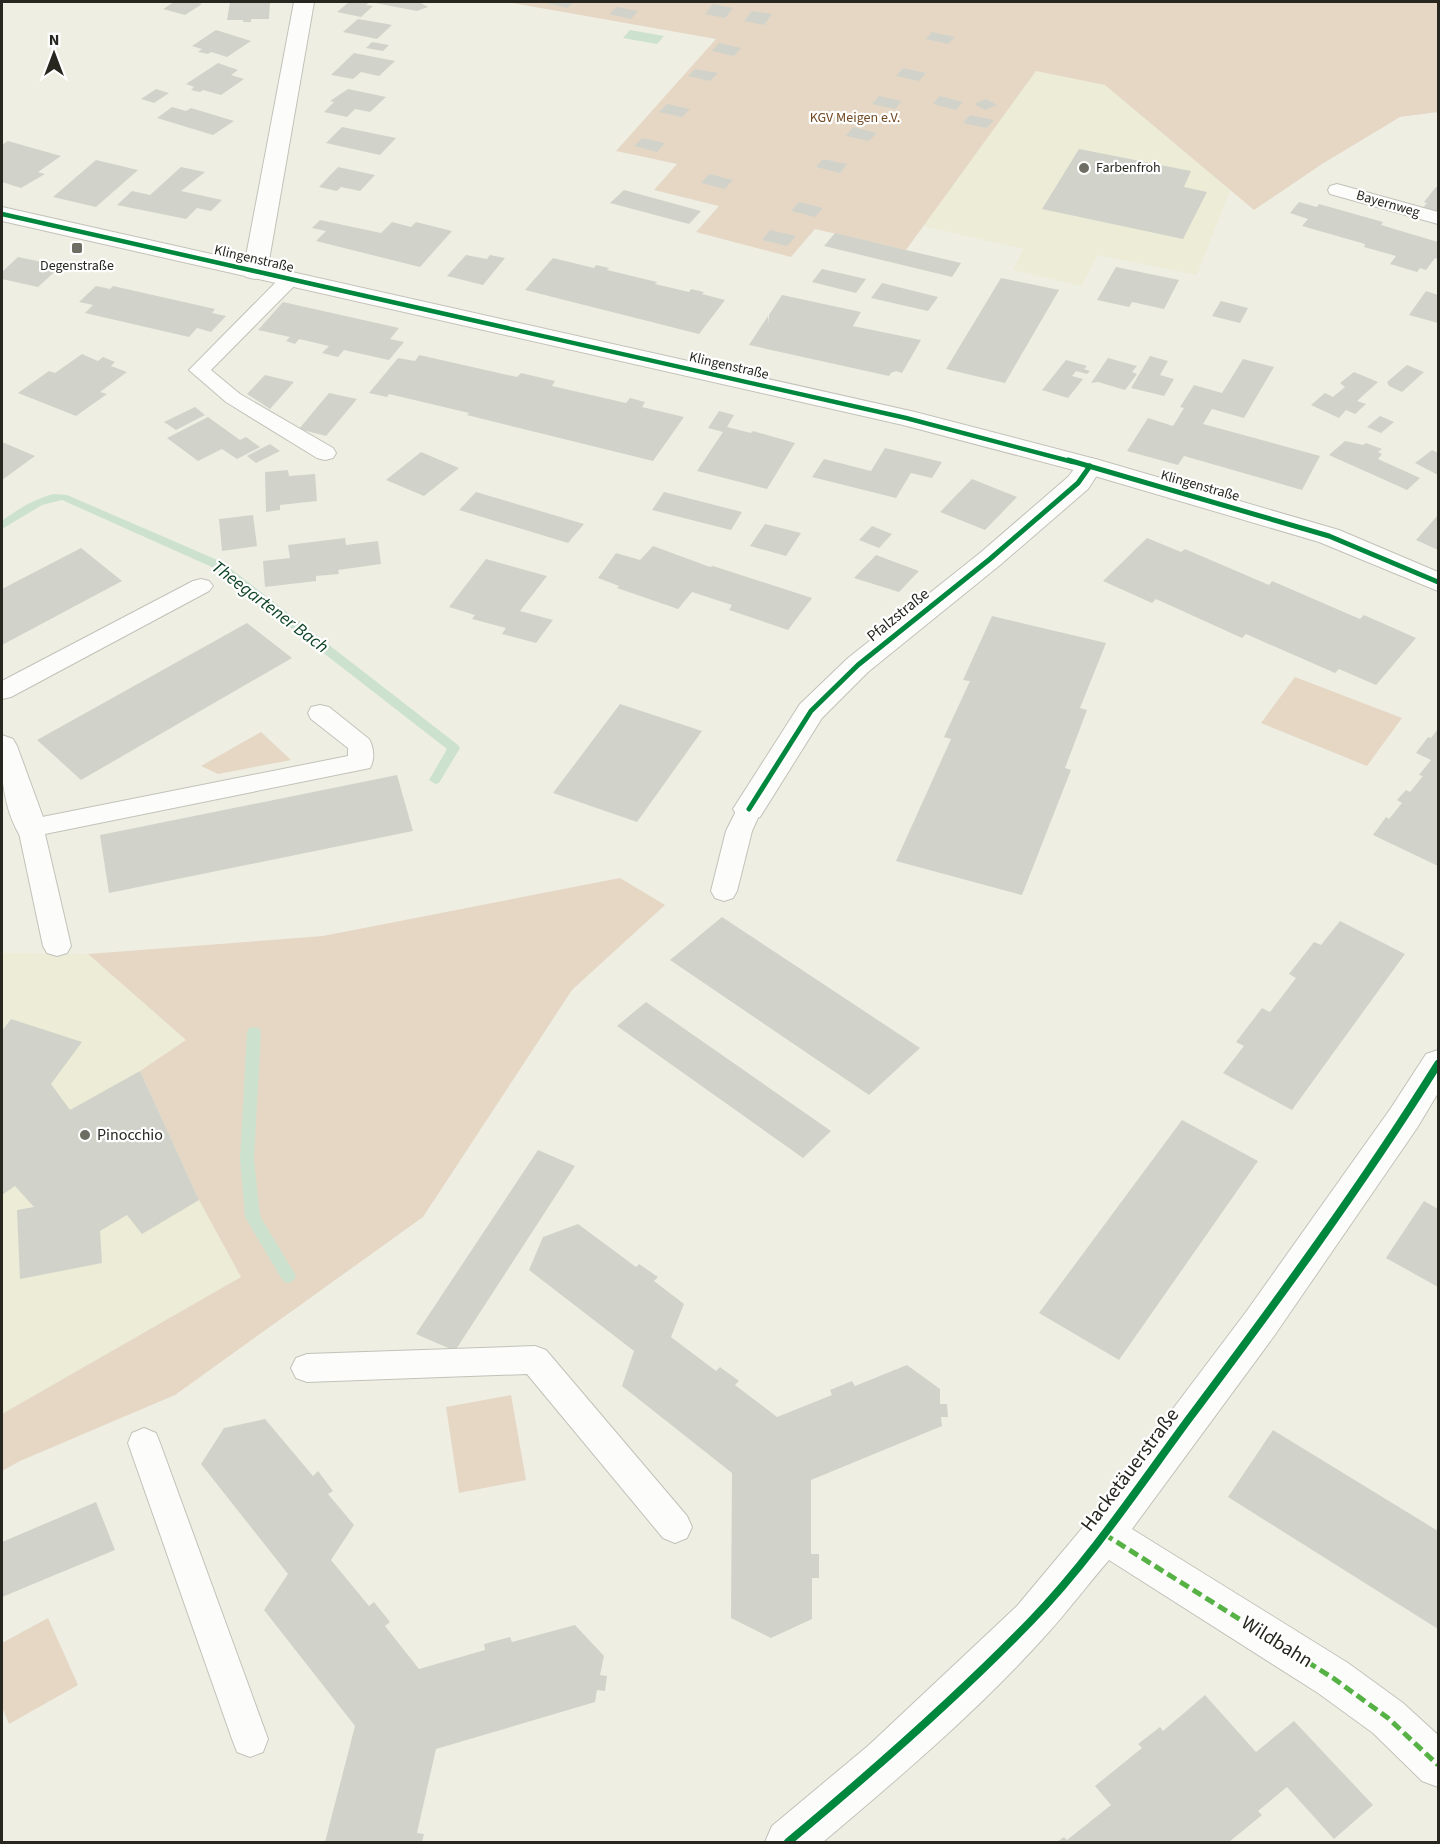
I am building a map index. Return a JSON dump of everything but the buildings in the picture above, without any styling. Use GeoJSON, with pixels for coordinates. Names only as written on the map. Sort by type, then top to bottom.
{"type":"FeatureCollection","features":[{"type":"Feature","properties":{"kind":"street"},"geometry":{"type":"LineString","coordinates":[[255,272],[304,2]]}},
{"type":"Feature","properties":{"kind":"street","name":"Klingenstraße"},"geometry":{"type":"LineString","coordinates":[[2,214],[906,418],[1090,466],[1329,536],[1438,582]]}},
{"type":"Feature","properties":{"kind":"street","name":"Pfalzstraße"},"geometry":{"type":"LineString","coordinates":[[750,809],[811,711],[858,664],[990,559],[1078,483],[1090,466]]}},
{"type":"Feature","properties":{"kind":"street"},"geometry":{"type":"LineString","coordinates":[[2,746],[31,828]]}},
{"type":"Feature","properties":{"kind":"street","name":"Hacketäuerstraße"},"geometry":{"type":"LineString","coordinates":[[788,1842],[885,1761],[972,1679],[1032,1620],[1104,1534],[1260,1324],[1404,1118],[1438,1064]]}},
{"type":"Feature","properties":{"kind":"street","name":"Wildbahn"},"geometry":{"type":"LineString","coordinates":[[1104,1534],[1333,1678],[1388,1718],[1438,1765]]}},
{"type":"Feature","properties":{"kind":"lane","name":"Bayernweg"},"geometry":{"type":"LineString","coordinates":[[1337,190],[1438,218]]}},
{"type":"Feature","properties":{"kind":"lane","name":"Klingenstraße"},"geometry":{"type":"LineString","coordinates":[[290,279],[199,370],[233,398],[325,453]]}},
{"type":"Feature","properties":{"kind":"lane"},"geometry":{"type":"LineString","coordinates":[[2,691],[201,586]]}},
{"type":"Feature","properties":{"kind":"lane"},"geometry":{"type":"LineString","coordinates":[[57,946],[31,828],[361,762],[360,745],[320,713]]}},
{"type":"Feature","properties":{"kind":"lane"},"geometry":{"type":"LineString","coordinates":[[724,891],[739,831],[750,809]]}},
{"type":"Feature","properties":{"kind":"lane"},"geometry":{"type":"LineString","coordinates":[[306,1368],[535,1360],[675,1527]]}},
{"type":"Feature","properties":{"kind":"lane"},"geometry":{"type":"LineString","coordinates":[[144,1443],[250,1739]]}},
{"type":"Feature","properties":{"kind":"shaded area"},"geometry":{"type":"Polygon","coordinates":[[[630,30],[664,36],[657,44],[623,38],[630,30]]]}},
{"type":"Feature","properties":{"kind":"shaded area","name":"Farbenfroh"},"geometry":{"type":"Polygon","coordinates":[[[1036,70],[1105,85],[1230,190],[1197,275],[1098,255],[1081,286],[1013,270],[1024,249],[923,226],[1036,70]]]}},
{"type":"Feature","properties":{"kind":"shaded area","name":"Pinocchio"},"geometry":{"type":"Polygon","coordinates":[[[2,953],[88,954],[186,1040],[199,1200],[242,1277],[2,1414],[2,953]]]}},
{"type":"Feature","properties":{"kind":"green space","name":"KGV Meigen e.V."},"geometry":{"type":"Polygon","coordinates":[[[507,2],[1438,2],[1438,112],[1400,117],[1322,164],[1254,210],[1105,85],[1036,71],[906,250],[815,229],[791,257],[696,232],[719,206],[654,190],[677,164],[616,151],[716,39],[507,2]]]}},
{"type":"Feature","properties":{"kind":"green space"},"geometry":{"type":"Polygon","coordinates":[[[1295,677],[1402,718],[1367,766],[1261,723],[1295,677]]]}},
{"type":"Feature","properties":{"kind":"green space"},"geometry":{"type":"Polygon","coordinates":[[[261,732],[291,760],[218,774],[201,766],[261,732]]]}},
{"type":"Feature","properties":{"kind":"green space"},"geometry":{"type":"Polygon","coordinates":[[[620,878],[665,905],[572,990],[423,1217],[175,1395],[20,1461],[2,1471],[2,1414],[241,1277],[199,1200],[140,1071],[186,1040],[88,954],[323,936],[620,878]]]}},
{"type":"Feature","properties":{"kind":"green space"},"geometry":{"type":"Polygon","coordinates":[[[511,1395],[526,1480],[459,1493],[446,1407],[511,1395]]]}},
{"type":"Feature","properties":{"kind":"green space"},"geometry":{"type":"Polygon","coordinates":[[[48,1618],[78,1685],[9,1724],[2,1707],[2,1643],[48,1618]]]}},
{"type":"Feature","properties":{"kind":"waterway","name":"Theegartener Bach"},"geometry":{"type":"LineString","coordinates":[[2,526],[38,502],[63,497],[218,565],[454,748],[435,780]]}},
{"type":"Feature","properties":{"kind":"waterway","name":"Theegartener Bach"},"geometry":{"type":"LineString","coordinates":[[254,1032],[247,1159],[253,1217],[288,1276]]}},
{"type":"Feature","properties":{"kind":"marked path"},"geometry":{"type":"LineString","coordinates":[[1104,1534],[1333,1678],[1388,1718],[1438,1765]]}},
{"type":"Feature","properties":{"kind":"cycle path"},"geometry":{"type":"LineString","coordinates":[[2,214],[906,418],[1090,466],[1329,536],[1438,582]]}},
{"type":"Feature","properties":{"kind":"cycle path"},"geometry":{"type":"LineString","coordinates":[[749,809],[811,711],[858,665],[990,559],[1078,483],[1090,466]]}},
{"type":"Feature","properties":{"kind":"cycle path"},"geometry":{"type":"LineString","coordinates":[[788,1842],[885,1761],[972,1679],[1032,1620],[1104,1534],[1260,1324],[1404,1118],[1438,1064]]}},
{"type":"Feature","properties":{"kind":"place","name":"Farbenfroh"},"geometry":{"type":"Point","coordinates":[1084,168]}},
{"type":"Feature","properties":{"kind":"place","name":"Degenstraße"},"geometry":{"type":"Point","coordinates":[77,248]}},
{"type":"Feature","properties":{"kind":"place","name":"Pinocchio"},"geometry":{"type":"Point","coordinates":[85,1135]}}]}
